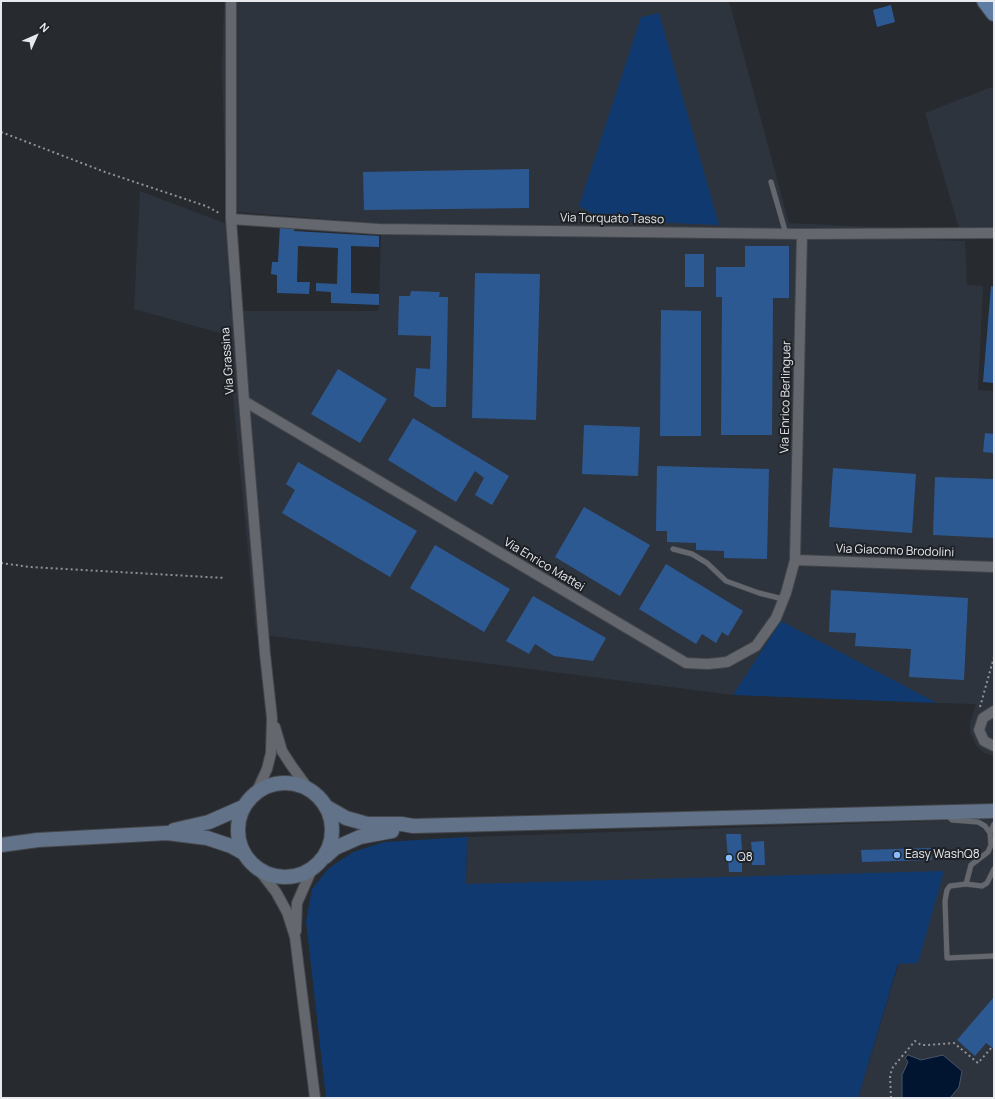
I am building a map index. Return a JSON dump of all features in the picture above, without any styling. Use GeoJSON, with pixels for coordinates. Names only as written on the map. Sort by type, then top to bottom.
{"type":"FeatureCollection","features":[{"type":"Feature","properties":{"kind":"main road"},"geometry":{"type":"LineString","coordinates":[[985,1],[994,13]]}},
{"type":"Feature","properties":{"kind":"main road"},"geometry":{"type":"LineString","coordinates":[[167,833],[175,829],[209,822],[243,807],[256,793],[270,785],[281,783],[291,784],[310,791],[325,806],[346,818],[367,824],[402,824],[413,826]]}},
{"type":"Feature","properties":{"kind":"main road"},"geometry":{"type":"LineString","coordinates":[[323,858],[330,845],[332,835],[330,819],[325,806]]}},
{"type":"Feature","properties":{"kind":"main road"},"geometry":{"type":"LineString","coordinates":[[243,807],[238,822],[238,839],[242,852],[259,870],[269,875],[286,878],[299,875],[312,869],[335,848],[360,836],[413,826],[994,811]]}},
{"type":"Feature","properties":{"kind":"main road"},"geometry":{"type":"LineString","coordinates":[[1,845],[38,840],[167,833],[207,838],[231,846],[242,852]]}},
{"type":"Feature","properties":{"kind":"street","name":"Via Grassina"},"geometry":{"type":"LineString","coordinates":[[231,1],[231,219],[244,402],[265,654],[272,718],[271,753],[267,768],[256,793]]}},
{"type":"Feature","properties":{"kind":"street","name":"Via Torquato Tasso"},"geometry":{"type":"LineString","coordinates":[[231,219],[378,229],[786,234],[994,232]]}},
{"type":"Feature","properties":{"kind":"street","name":"Via Enrico Berlinguer"},"geometry":{"type":"LineString","coordinates":[[795,560],[802,234]]}},
{"type":"Feature","properties":{"kind":"street","name":"Via Enrico Mattei"},"geometry":{"type":"LineString","coordinates":[[244,402],[686,662],[708,664],[727,662],[756,646],[776,618],[795,560]]}},
{"type":"Feature","properties":{"kind":"street","name":"Via Giacomo Brodolini"},"geometry":{"type":"LineString","coordinates":[[795,560],[994,567]]}},
{"type":"Feature","properties":{"kind":"street"},"geometry":{"type":"LineString","coordinates":[[994,702],[979,730],[984,741],[994,746]]}},
{"type":"Feature","properties":{"kind":"street","name":"Via Grassina"},"geometry":{"type":"LineString","coordinates":[[272,718],[282,750],[310,791]]}},
{"type":"Feature","properties":{"kind":"street"},"geometry":{"type":"LineString","coordinates":[[312,869],[297,903],[295,937],[315,1098]]}},
{"type":"Feature","properties":{"kind":"street"},"geometry":{"type":"LineString","coordinates":[[259,870],[276,892],[287,912],[295,937]]}},
{"type":"Feature","properties":{"kind":"lane"},"geometry":{"type":"LineString","coordinates":[[771,182],[786,234]]}},
{"type":"Feature","properties":{"kind":"lane"},"geometry":{"type":"LineString","coordinates":[[673,548],[692,554],[707,563],[726,581],[759,593],[783,599]]}},
{"type":"Feature","properties":{"kind":"lane"},"geometry":{"type":"LineString","coordinates":[[943,812],[952,820],[978,822],[985,826],[990,833]]}},
{"type":"Feature","properties":{"kind":"lane"},"geometry":{"type":"LineString","coordinates":[[966,884],[971,866],[988,852],[991,845],[990,833],[994,824]]}},
{"type":"Feature","properties":{"kind":"lane"},"geometry":{"type":"LineString","coordinates":[[994,869],[987,883],[982,886],[966,884],[950,886],[947,890],[945,901],[947,958],[994,956]]}},
{"type":"Feature","properties":{"kind":"path"},"geometry":{"type":"LineString","coordinates":[[1,132],[105,172],[206,206],[231,219]]}},
{"type":"Feature","properties":{"kind":"path"},"geometry":{"type":"LineString","coordinates":[[1,563],[30,567],[225,578]]}},
{"type":"Feature","properties":{"kind":"path"},"geometry":{"type":"LineString","coordinates":[[988,714],[980,711],[994,656]]}},
{"type":"Feature","properties":{"kind":"path"},"geometry":{"type":"LineString","coordinates":[[891,1098],[890,1075],[893,1067],[915,1041],[921,1045],[928,1046],[954,1043],[978,1063],[992,1047]]}},
{"type":"Feature","properties":{"kind":"shaded area"},"geometry":{"type":"Polygon","coordinates":[[[224,1],[729,1],[789,223],[896,228],[900,239],[965,241],[967,285],[983,286],[978,390],[994,391],[994,756],[984,753],[976,745],[970,732],[970,723],[976,704],[937,703],[781,621],[733,695],[256,634],[227,335],[134,309],[140,191],[227,224],[230,311],[377,311],[379,308],[381,230],[376,223],[226,211],[222,69],[224,1]]]}},
{"type":"Feature","properties":{"kind":"shaded area"},"geometry":{"type":"Polygon","coordinates":[[[659,13],[719,225],[604,220],[579,206],[641,17],[659,13]]]}},
{"type":"Feature","properties":{"kind":"shaded area"},"geometry":{"type":"Polygon","coordinates":[[[994,86],[994,227],[959,228],[925,113],[994,86]]]}},
{"type":"Feature","properties":{"kind":"shaded area"},"geometry":{"type":"Polygon","coordinates":[[[781,621],[937,703],[733,695],[781,621]]]}},
{"type":"Feature","properties":{"kind":"shaded area"},"geometry":{"type":"Polygon","coordinates":[[[994,819],[994,1098],[858,1098],[899,963],[466,884],[467,837],[994,819]]]}},
{"type":"Feature","properties":{"kind":"shaded area"},"geometry":{"type":"Polygon","coordinates":[[[467,837],[466,884],[944,871],[918,963],[898,964],[858,1098],[326,1098],[306,921],[312,889],[329,868],[353,852],[384,842],[467,837]]]}},
{"type":"Feature","properties":{"kind":"shaded area"},"geometry":{"type":"Polygon","coordinates":[[[908,1055],[921,1060],[943,1055],[962,1071],[959,1087],[950,1098],[902,1098],[902,1075],[908,1062],[905,1058],[908,1055]]]}},
{"type":"Feature","properties":{"kind":"building"},"geometry":{"type":"Polygon","coordinates":[[[891,5],[895,22],[877,27],[873,10],[891,5]]]}},
{"type":"Feature","properties":{"kind":"building"},"geometry":{"type":"Polygon","coordinates":[[[529,169],[529,208],[364,210],[363,172],[529,169]]]}},
{"type":"Feature","properties":{"kind":"building"},"geometry":{"type":"Polygon","coordinates":[[[280,224],[295,225],[294,231],[379,236],[379,247],[351,246],[351,293],[379,294],[379,305],[331,303],[331,292],[316,291],[316,283],[337,284],[338,248],[298,246],[297,282],[310,282],[309,294],[277,293],[277,275],[271,274],[272,262],[278,262],[280,224]]]}},
{"type":"Feature","properties":{"kind":"building"},"geometry":{"type":"Polygon","coordinates":[[[745,246],[789,246],[789,298],[773,298],[772,435],[721,435],[722,297],[716,297],[716,267],[745,267],[745,246]]]}},
{"type":"Feature","properties":{"kind":"building"},"geometry":{"type":"Polygon","coordinates":[[[685,254],[704,254],[704,287],[685,287],[685,254]]]}},
{"type":"Feature","properties":{"kind":"building"},"geometry":{"type":"Polygon","coordinates":[[[475,273],[540,274],[536,420],[472,418],[475,273]]]}},
{"type":"Feature","properties":{"kind":"building"},"geometry":{"type":"Polygon","coordinates":[[[991,286],[994,287],[994,383],[983,382],[991,286]]]}},
{"type":"Feature","properties":{"kind":"building"},"geometry":{"type":"Polygon","coordinates":[[[411,291],[440,292],[439,297],[448,297],[446,407],[432,407],[414,396],[416,368],[430,369],[431,336],[398,335],[399,296],[410,296],[411,291]]]}},
{"type":"Feature","properties":{"kind":"building"},"geometry":{"type":"Polygon","coordinates":[[[661,310],[701,311],[701,436],[660,436],[661,310]]]}},
{"type":"Feature","properties":{"kind":"building"},"geometry":{"type":"Polygon","coordinates":[[[338,369],[387,399],[360,443],[311,414],[338,369]]]}},
{"type":"Feature","properties":{"kind":"building"},"geometry":{"type":"Polygon","coordinates":[[[413,418],[509,476],[492,505],[475,495],[484,478],[475,471],[456,502],[388,460],[413,418]]]}},
{"type":"Feature","properties":{"kind":"building"},"geometry":{"type":"Polygon","coordinates":[[[584,425],[640,427],[638,476],[582,474],[584,425]]]}},
{"type":"Feature","properties":{"kind":"building"},"geometry":{"type":"Polygon","coordinates":[[[985,433],[994,434],[994,453],[983,452],[985,433]]]}},
{"type":"Feature","properties":{"kind":"building"},"geometry":{"type":"Polygon","coordinates":[[[298,462],[417,531],[390,577],[282,513],[295,490],[286,484],[298,462]]]}},
{"type":"Feature","properties":{"kind":"building"},"geometry":{"type":"Polygon","coordinates":[[[657,466],[769,469],[767,559],[724,558],[724,551],[696,550],[696,543],[667,542],[667,531],[656,531],[657,466]]]}},
{"type":"Feature","properties":{"kind":"building"},"geometry":{"type":"Polygon","coordinates":[[[833,468],[916,474],[912,533],[829,527],[833,468]]]}},
{"type":"Feature","properties":{"kind":"building"},"geometry":{"type":"Polygon","coordinates":[[[935,477],[994,479],[994,538],[933,535],[935,477]]]}},
{"type":"Feature","properties":{"kind":"building"},"geometry":{"type":"Polygon","coordinates":[[[584,507],[650,545],[620,596],[555,557],[584,507]]]}},
{"type":"Feature","properties":{"kind":"building"},"geometry":{"type":"Polygon","coordinates":[[[435,545],[510,589],[484,632],[410,588],[435,545]]]}},
{"type":"Feature","properties":{"kind":"building"},"geometry":{"type":"Polygon","coordinates":[[[666,564],[743,611],[728,636],[722,632],[716,643],[702,634],[696,644],[639,609],[666,564]]]}},
{"type":"Feature","properties":{"kind":"building"},"geometry":{"type":"Polygon","coordinates":[[[831,590],[968,598],[964,680],[909,677],[911,649],[855,646],[856,633],[829,632],[831,590]]]}},
{"type":"Feature","properties":{"kind":"building"},"geometry":{"type":"Polygon","coordinates":[[[533,596],[606,638],[593,661],[554,656],[535,644],[529,654],[506,641],[533,596]]]}},
{"type":"Feature","properties":{"kind":"building"},"geometry":{"type":"Polygon","coordinates":[[[726,834],[741,834],[742,852],[752,851],[751,842],[764,841],[765,865],[752,865],[752,861],[742,861],[742,872],[729,872],[726,834]]]}},
{"type":"Feature","properties":{"kind":"building","name":"Easy WashQ8"},"geometry":{"type":"Polygon","coordinates":[[[931,848],[932,860],[862,862],[861,850],[931,848]]]}},
{"type":"Feature","properties":{"kind":"building"},"geometry":{"type":"Polygon","coordinates":[[[994,997],[994,1049],[986,1043],[975,1056],[957,1040],[994,997]]]}},
{"type":"Feature","properties":{"kind":"place","name":"Easy WashQ8"},"geometry":{"type":"Point","coordinates":[897,855]}},
{"type":"Feature","properties":{"kind":"place","name":"Q8"},"geometry":{"type":"Point","coordinates":[729,858]}}]}
